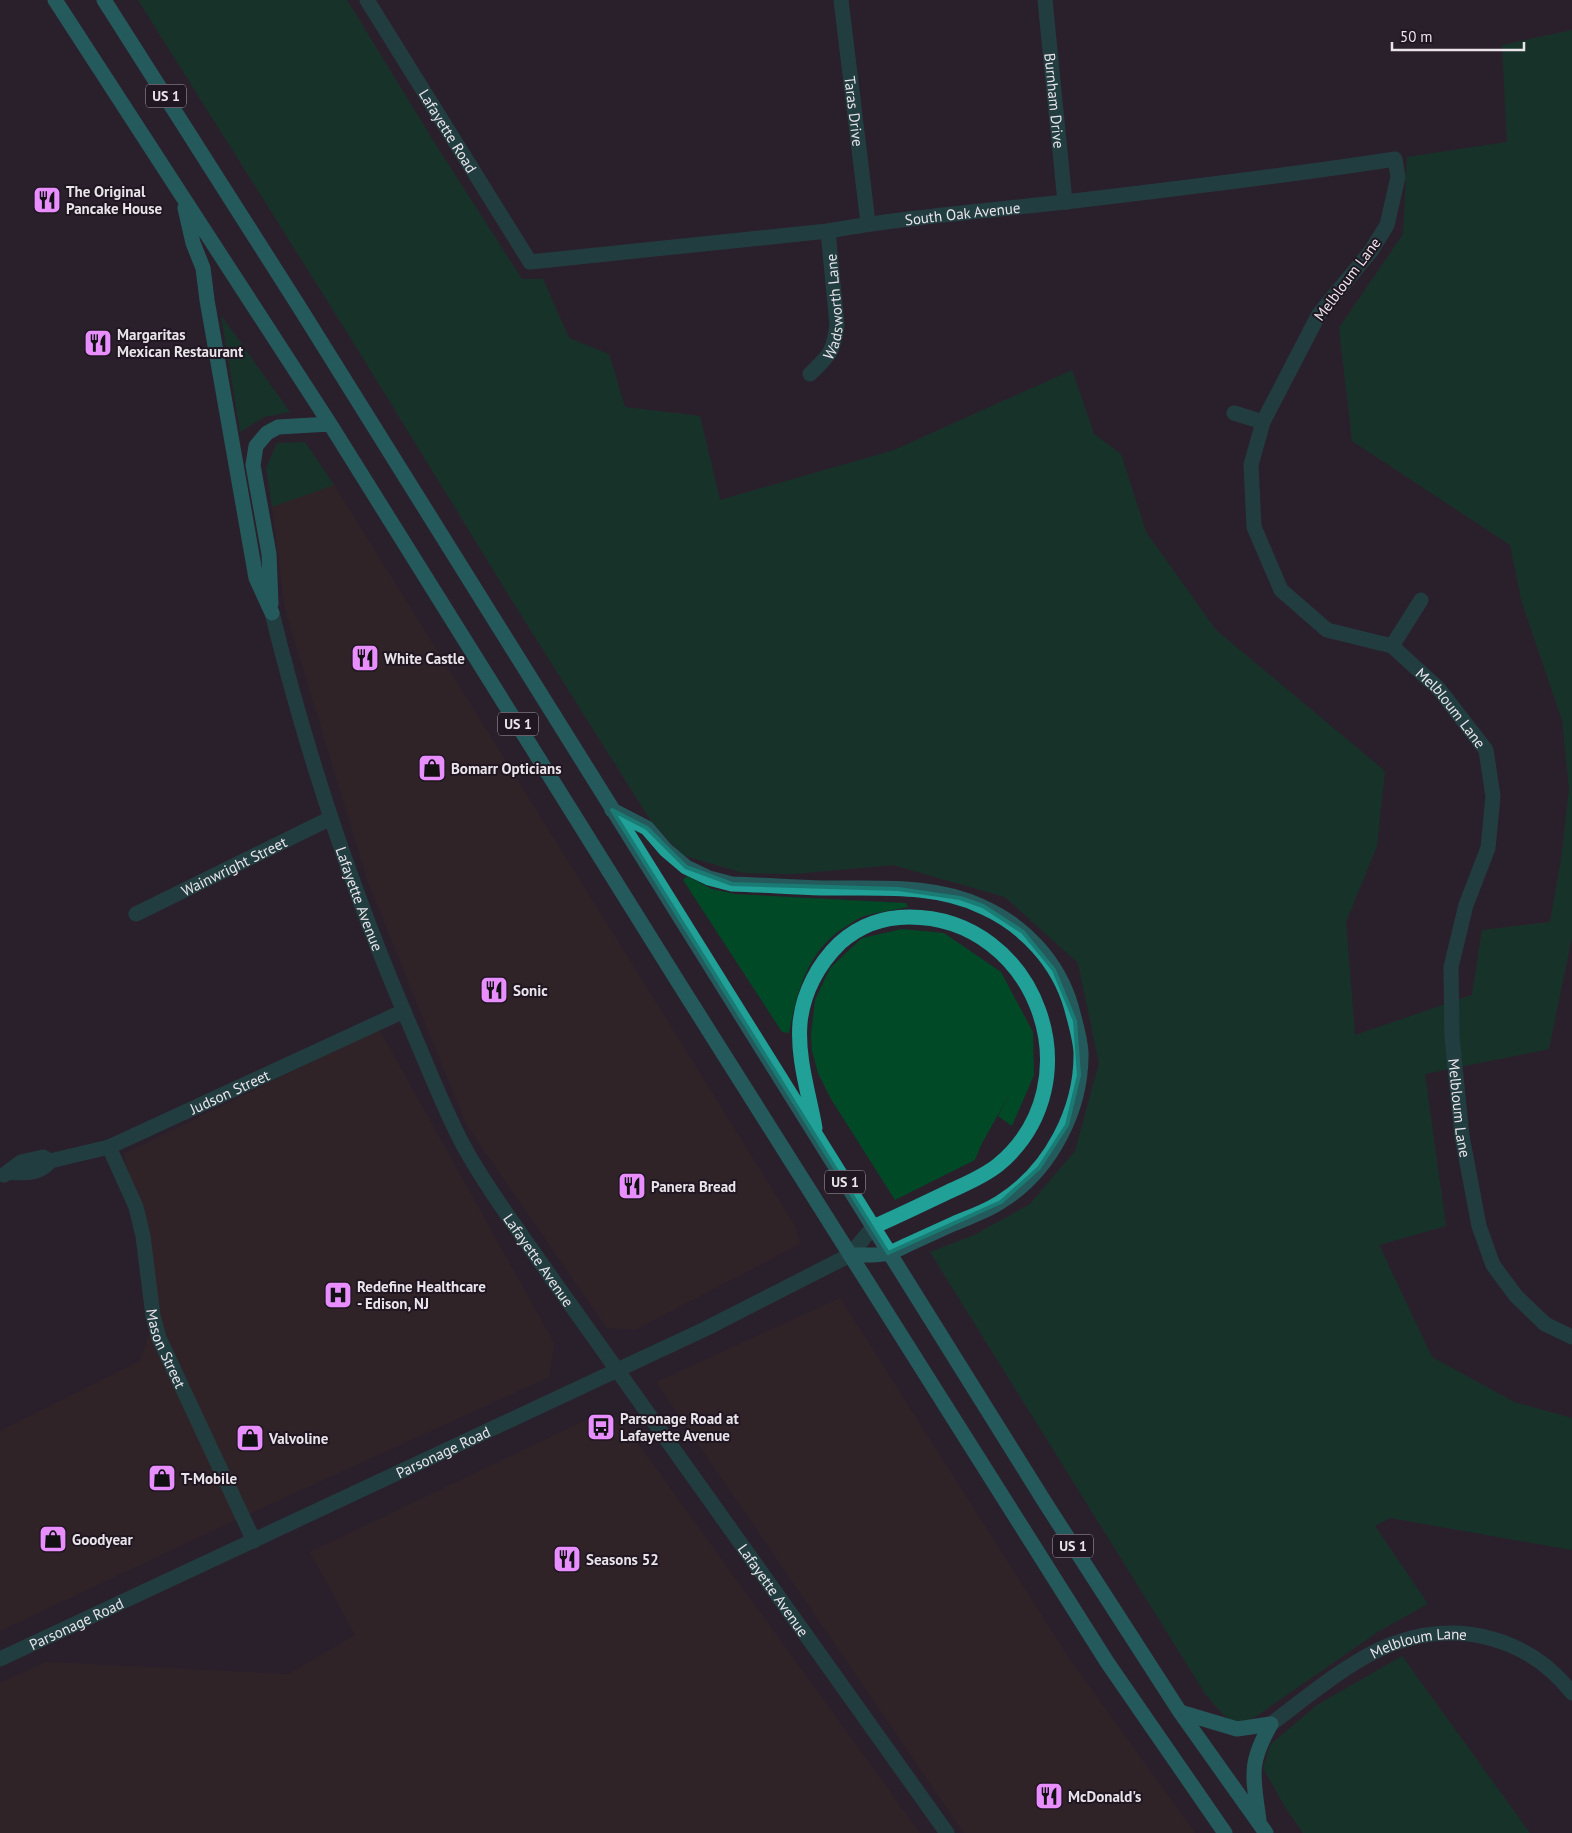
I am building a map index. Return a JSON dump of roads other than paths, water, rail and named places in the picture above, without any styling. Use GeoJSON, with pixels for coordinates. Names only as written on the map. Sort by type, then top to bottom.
{"type":"FeatureCollection","features":[{"type":"Feature","properties":{"kind":"highway","name":"US 1"},"geometry":{"type":"LineString","coordinates":[[55,0],[330,424],[1107,1662],[1225,1833]]}},
{"type":"Feature","properties":{"kind":"highway","name":"US 1"},"geometry":{"type":"LineString","coordinates":[[104,0],[293,297],[1046,1504],[1180,1712],[1263,1828]]}},
{"type":"Feature","properties":{"kind":"highway"},"geometry":{"type":"LineString","coordinates":[[182,195],[194,243],[203,268],[256,578],[272,613]]}},
{"type":"Feature","properties":{"kind":"highway"},"geometry":{"type":"LineString","coordinates":[[272,613],[269,554],[253,465],[256,446],[266,433],[278,427],[330,424]]}},
{"type":"Feature","properties":{"kind":"highway"},"geometry":{"type":"LineString","coordinates":[[612,810],[647,828],[666,850],[686,867],[709,878],[732,884],[898,889],[937,893],[983,906],[1003,917],[1023,932],[1042,951],[1067,994],[1075,1020],[1081,1051],[1080,1076],[1067,1125],[1039,1168],[1021,1187],[1001,1202],[888,1253],[850,1255]]}},
{"type":"Feature","properties":{"kind":"highway"},"geometry":{"type":"LineString","coordinates":[[816,1137],[801,1056],[800,1022],[804,1003],[816,973],[832,951],[844,939],[872,923],[900,917],[922,917],[941,920],[961,928],[984,939],[1002,954],[1017,971],[1031,992],[1040,1010],[1046,1037],[1045,1087],[1036,1113],[1014,1149],[998,1165],[980,1177],[873,1227]]}},
{"type":"Feature","properties":{"kind":"highway"},"geometry":{"type":"LineString","coordinates":[[1180,1712],[1237,1729],[1271,1724]]}},
{"type":"Feature","properties":{"kind":"highway"},"geometry":{"type":"LineString","coordinates":[[1263,1828],[1253,1776],[1254,1762],[1257,1750],[1271,1724]]}},
{"type":"Feature","properties":{"kind":"street","name":"Lafayette Road"},"geometry":{"type":"LineString","coordinates":[[367,0],[530,262]]}},
{"type":"Feature","properties":{"kind":"street","name":"Taras Drive"},"geometry":{"type":"LineString","coordinates":[[841,0],[868,223]]}},
{"type":"Feature","properties":{"kind":"street","name":"Burnham Drive"},"geometry":{"type":"LineString","coordinates":[[1047,0],[1064,202]]}},
{"type":"Feature","properties":{"kind":"street","name":"South Oak Avenue"},"geometry":{"type":"LineString","coordinates":[[530,262],[1064,202],[1331,169],[1395,159]]}},
{"type":"Feature","properties":{"kind":"street","name":"Melbloum Lane"},"geometry":{"type":"LineString","coordinates":[[1395,159],[1398,177],[1387,225],[1371,251],[1319,314],[1263,422],[1251,465],[1254,527],[1281,590],[1327,630],[1392,646],[1439,689],[1486,750],[1494,796],[1488,848],[1466,905],[1452,967],[1452,1037],[1462,1136],[1479,1226],[1493,1265],[1516,1296],[1545,1324],[1572,1337]]}},
{"type":"Feature","properties":{"kind":"street","name":"Wadsworth Lane"},"geometry":{"type":"LineString","coordinates":[[810,374],[830,354],[835,340],[837,325],[828,230]]}},
{"type":"Feature","properties":{"kind":"street"},"geometry":{"type":"LineString","coordinates":[[1234,414],[1263,422]]}},
{"type":"Feature","properties":{"kind":"street"},"geometry":{"type":"LineString","coordinates":[[1392,646],[1421,600]]}},
{"type":"Feature","properties":{"kind":"street","name":"Lafayette Avenue"},"geometry":{"type":"LineString","coordinates":[[272,613],[287,675],[331,818],[378,950],[443,1102],[464,1146],[553,1280],[619,1370],[947,1833]]}},
{"type":"Feature","properties":{"kind":"street","name":"Wainwright Street"},"geometry":{"type":"LineString","coordinates":[[136,914],[331,818]]}},
{"type":"Feature","properties":{"kind":"street","name":"Judson Street"},"geometry":{"type":"LineString","coordinates":[[5,1174],[24,1174],[46,1167],[50,1161],[109,1147],[404,1011]]}},
{"type":"Feature","properties":{"kind":"street","name":"Mason Street"},"geometry":{"type":"LineString","coordinates":[[109,1147],[136,1207],[143,1236],[153,1316],[159,1338],[254,1541]]}},
{"type":"Feature","properties":{"kind":"street","name":"Parsonage Road"},"geometry":{"type":"LineString","coordinates":[[0,1659],[705,1329],[850,1255],[873,1227]]}},
{"type":"Feature","properties":{"kind":"street","name":"Melbloum Lane"},"geometry":{"type":"LineString","coordinates":[[1271,1724],[1335,1677],[1372,1654],[1394,1644],[1433,1634],[1457,1634],[1502,1641],[1522,1650],[1541,1662],[1559,1676],[1572,1693]]}},
{"type":"Feature","properties":{"kind":"place","name":"The Original Pancake House"},"geometry":{"type":"Point","coordinates":[47,200]}},
{"type":"Feature","properties":{"kind":"place","name":"Margaritas Mexican Restaurant"},"geometry":{"type":"Point","coordinates":[98,343]}},
{"type":"Feature","properties":{"kind":"place","name":"White Castle"},"geometry":{"type":"Point","coordinates":[365,658]}},
{"type":"Feature","properties":{"kind":"place","name":"Bomarr Opticians"},"geometry":{"type":"Point","coordinates":[432,768]}},
{"type":"Feature","properties":{"kind":"place","name":"Sonic"},"geometry":{"type":"Point","coordinates":[494,990]}},
{"type":"Feature","properties":{"kind":"place","name":"Panera Bread"},"geometry":{"type":"Point","coordinates":[632,1186]}},
{"type":"Feature","properties":{"kind":"place","name":"Redefine Healthcare - Edison, NJ"},"geometry":{"type":"Point","coordinates":[338,1295]}},
{"type":"Feature","properties":{"kind":"place","name":"Parsonage Road at Lafayette Avenue"},"geometry":{"type":"Point","coordinates":[601,1427]}},
{"type":"Feature","properties":{"kind":"place","name":"Valvoline"},"geometry":{"type":"Point","coordinates":[250,1438]}},
{"type":"Feature","properties":{"kind":"place","name":"T-Mobile"},"geometry":{"type":"Point","coordinates":[162,1478]}},
{"type":"Feature","properties":{"kind":"place","name":"Goodyear"},"geometry":{"type":"Point","coordinates":[53,1539]}},
{"type":"Feature","properties":{"kind":"place","name":"Seasons 52"},"geometry":{"type":"Point","coordinates":[567,1559]}},
{"type":"Feature","properties":{"kind":"place","name":"McDonald's"},"geometry":{"type":"Point","coordinates":[1049,1796]}}]}
